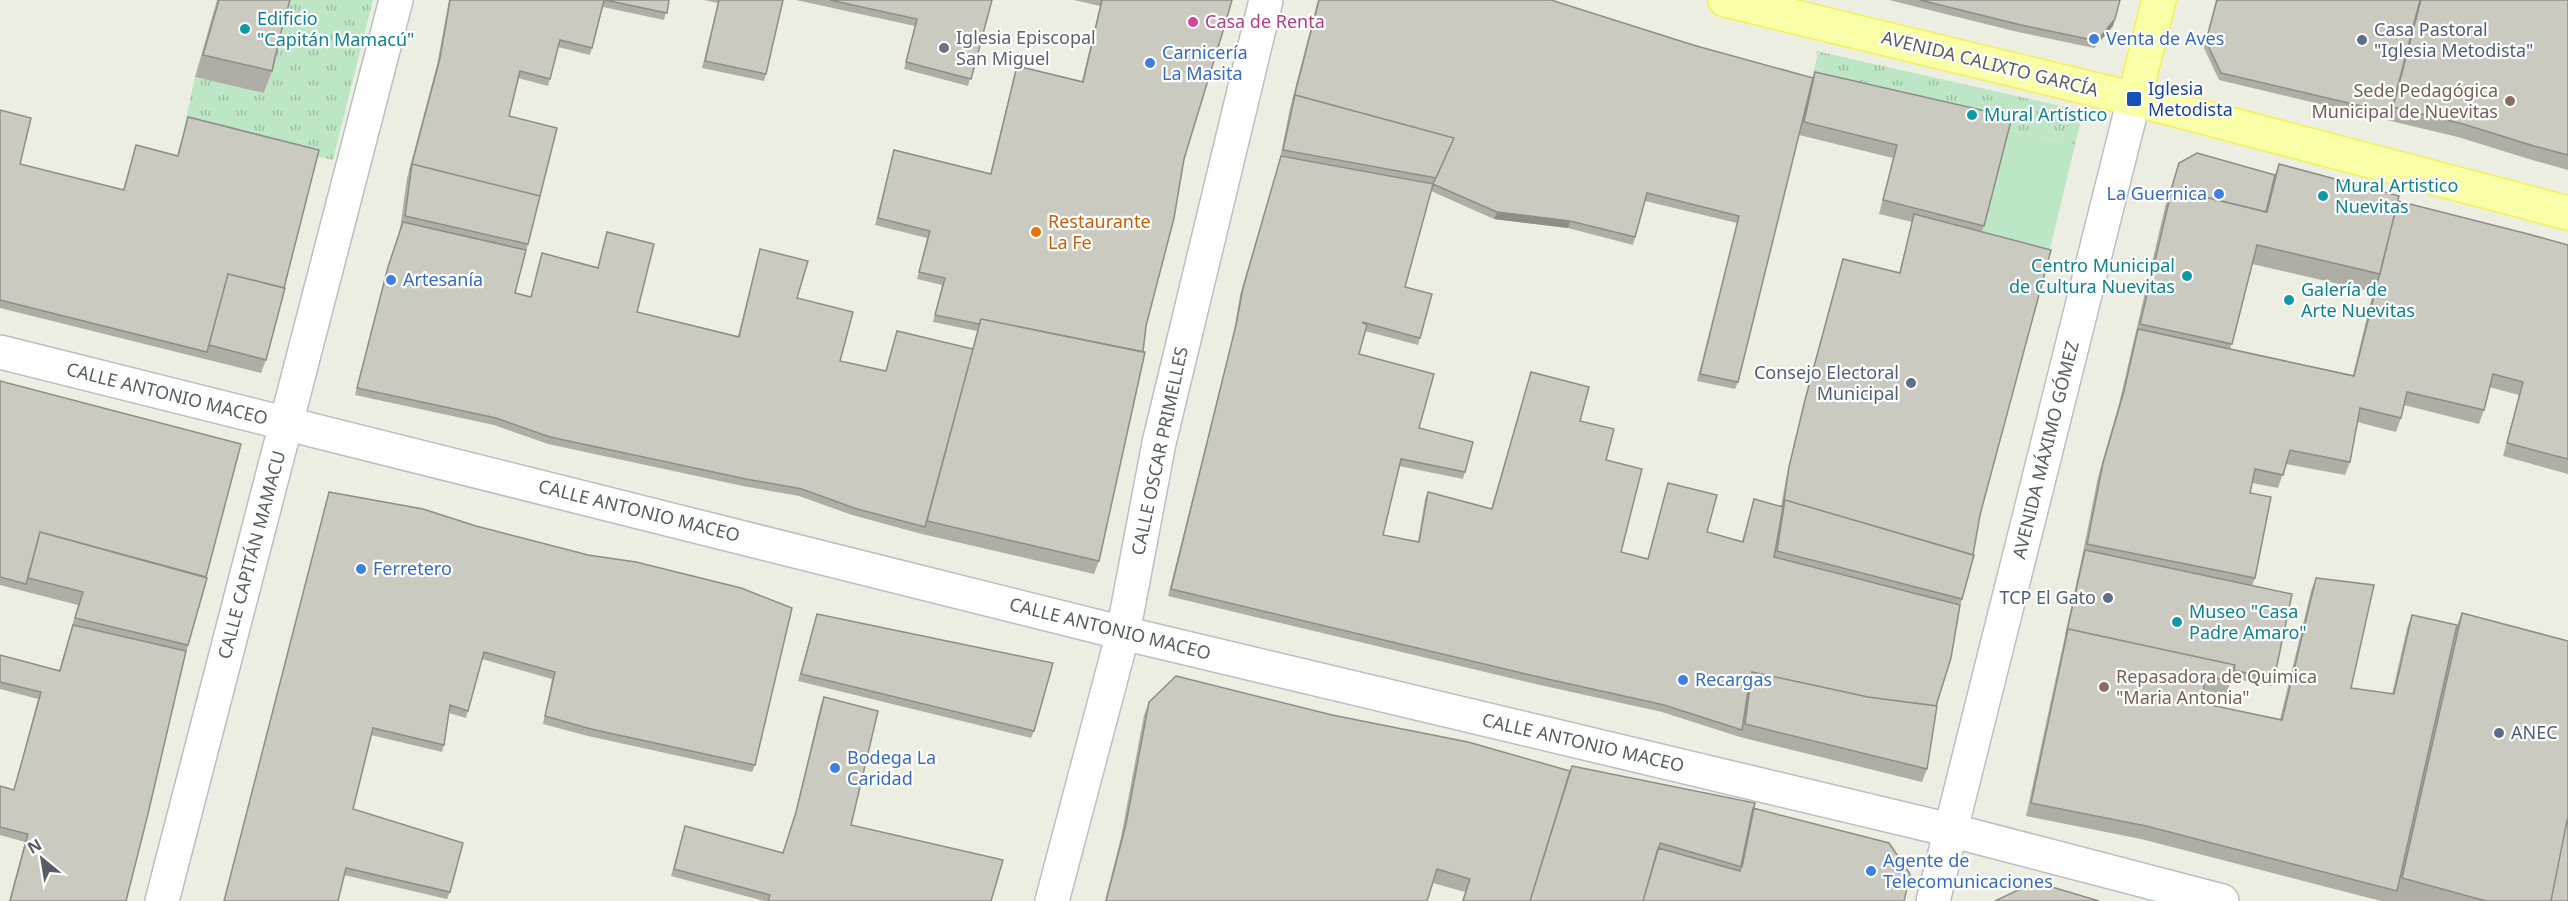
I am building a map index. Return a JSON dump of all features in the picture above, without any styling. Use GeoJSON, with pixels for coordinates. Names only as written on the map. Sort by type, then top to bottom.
{"type":"FeatureCollection","features":[{"type":"Feature","properties":{"kind":"main road","name":"AVENIDA CALIXTO GARCÍA"},"geometry":{"type":"LineString","coordinates":[[1725,0],[2134,99],[2568,213]]}},
{"type":"Feature","properties":{"kind":"main road","name":"AVENIDA MÁXIMO GÓMEZ"},"geometry":{"type":"LineString","coordinates":[[2134,99],[2159,0]]}},
{"type":"Feature","properties":{"kind":"street","name":"CALLE CAPITÁN MAMACU"},"geometry":{"type":"LineString","coordinates":[[162,901],[396,0]]}},
{"type":"Feature","properties":{"kind":"street","name":"CALLE OSCAR PRIMELLES"},"geometry":{"type":"LineString","coordinates":[[1052,901],[1123,633],[1161,432],[1266,0]]}},
{"type":"Feature","properties":{"kind":"street","name":"AVENIDA MÁXIMO GÓMEZ"},"geometry":{"type":"LineString","coordinates":[[1933,901],[2134,99]]}},
{"type":"Feature","properties":{"kind":"street","name":"CALLE ANTONIO MACEO"},"geometry":{"type":"LineString","coordinates":[[0,352],[1123,633],[1950,830],[2222,901]]}},
{"type":"Feature","properties":{"kind":"green space"},"geometry":{"type":"Polygon","coordinates":[[[291,0],[373,0],[333,160],[185,124],[195,77],[265,93],[291,0]]]}},
{"type":"Feature","properties":{"kind":"green space"},"geometry":{"type":"Polygon","coordinates":[[[1816,51],[2083,111],[2075,145],[1810,85],[1817,57],[1816,51]]]}},
{"type":"Feature","properties":{"kind":"green space"},"geometry":{"type":"Polygon","coordinates":[[[2007,130],[2075,145],[2048,257],[1979,239],[2007,130]]]}},
{"type":"Feature","properties":{"kind":"building","name":"Edificio \"Capitán Mamacú\""},"geometry":{"type":"Polygon","coordinates":[[[219,0],[290,0],[272,71],[203,55],[219,0]]]}},
{"type":"Feature","properties":{"kind":"building"},"geometry":{"type":"Polygon","coordinates":[[[450,0],[604,0],[592,48],[560,40],[550,79],[520,71],[509,116],[557,128],[540,196],[412,164],[410,171],[440,58],[450,0]]]}},
{"type":"Feature","properties":{"kind":"building"},"geometry":{"type":"Polygon","coordinates":[[[605,0],[669,0],[667,13],[605,0]]]}},
{"type":"Feature","properties":{"kind":"building"},"geometry":{"type":"Polygon","coordinates":[[[719,0],[783,0],[766,74],[705,61],[719,0]]]}},
{"type":"Feature","properties":{"kind":"building","name":"Iglesia Episcopal San Miguel"},"geometry":{"type":"Polygon","coordinates":[[[830,0],[992,0],[971,79],[906,62],[917,19],[830,0]]]}},
{"type":"Feature","properties":{"kind":"building"},"geometry":{"type":"Polygon","coordinates":[[[1102,0],[1232,0],[1184,159],[1174,218],[1146,326],[1143,352],[981,319],[979,324],[935,315],[945,278],[919,272],[930,231],[878,218],[894,150],[991,174],[1017,66],[1083,82],[1102,0]]]}},
{"type":"Feature","properties":{"kind":"building"},"geometry":{"type":"Polygon","coordinates":[[[1319,0],[1551,0],[1693,45],[1813,78],[1738,382],[1700,374],[1739,216],[1647,193],[1635,237],[1570,221],[1497,212],[1433,184],[1454,138],[1295,95],[1293,101],[1319,0]]]}},
{"type":"Feature","properties":{"kind":"building"},"geometry":{"type":"Polygon","coordinates":[[[1920,0],[2120,0],[2115,19],[2097,41],[1920,0]]]}},
{"type":"Feature","properties":{"kind":"building","name":"Iglesia Metodista"},"geometry":{"type":"Polygon","coordinates":[[[2217,0],[2420,0],[2391,113],[2221,73],[2206,41],[2217,0]]]}},
{"type":"Feature","properties":{"kind":"building"},"geometry":{"type":"Polygon","coordinates":[[[2421,0],[2568,0],[2568,155],[2463,124],[2393,107],[2421,0]]]}},
{"type":"Feature","properties":{"kind":"building"},"geometry":{"type":"Polygon","coordinates":[[[1815,72],[2012,117],[1984,226],[1883,200],[1897,145],[1804,122],[1815,72]]]}},
{"type":"Feature","properties":{"kind":"building"},"geometry":{"type":"Polygon","coordinates":[[[1295,95],[1454,138],[1436,178],[1283,150],[1295,95]]]}},
{"type":"Feature","properties":{"kind":"building"},"geometry":{"type":"Polygon","coordinates":[[[0,110],[31,118],[20,164],[124,190],[136,145],[178,156],[188,117],[319,150],[284,288],[228,274],[207,352],[0,300],[0,110]]]}},
{"type":"Feature","properties":{"kind":"building","name":"La Guernica"},"geometry":{"type":"Polygon","coordinates":[[[2197,153],[2275,175],[2266,212],[2172,189],[2168,200],[2179,163],[2197,153]]]}},
{"type":"Feature","properties":{"kind":"building"},"geometry":{"type":"Polygon","coordinates":[[[1281,156],[1433,184],[1405,287],[1432,294],[1420,338],[1362,322],[1367,325],[1359,354],[1434,374],[1419,428],[1473,442],[1465,472],[1401,459],[1383,535],[1419,542],[1428,492],[1492,509],[1531,372],[1589,387],[1580,421],[1614,429],[1606,460],[1642,469],[1621,552],[1648,559],[1668,483],[1717,495],[1707,532],[1743,542],[1754,499],[1783,507],[1774,557],[1960,605],[1951,658],[1936,706],[1868,697],[1752,672],[1742,730],[1664,705],[1171,589],[1243,288],[1281,156]]]}},
{"type":"Feature","properties":{"kind":"building"},"geometry":{"type":"Polygon","coordinates":[[[412,164],[540,196],[528,244],[405,216],[412,164]]]}},
{"type":"Feature","properties":{"kind":"building"},"geometry":{"type":"Polygon","coordinates":[[[2279,164],[2399,196],[2380,274],[2257,245],[2232,344],[2140,324],[2172,189],[2267,212],[2279,164]]]}},
{"type":"Feature","properties":{"kind":"building"},"geometry":{"type":"Polygon","coordinates":[[[2398,201],[2568,245],[2568,459],[2507,443],[2523,382],[2493,374],[2484,410],[2407,392],[2401,418],[2360,408],[2350,462],[2290,450],[2283,475],[2255,469],[2250,493],[2271,497],[2255,578],[2087,544],[2103,463],[2124,391],[2138,329],[2354,376],[2398,201]]]}},
{"type":"Feature","properties":{"kind":"building"},"geometry":{"type":"Polygon","coordinates":[[[1914,214],[2051,250],[1980,515],[1973,555],[1785,500],[1783,507],[1789,467],[1805,400],[1843,259],[1900,273],[1914,214]]]}},
{"type":"Feature","properties":{"kind":"building"},"geometry":{"type":"Polygon","coordinates":[[[403,222],[526,250],[515,293],[531,297],[542,253],[598,268],[607,232],[654,244],[637,312],[739,337],[760,249],[808,261],[797,298],[853,312],[840,361],[886,371],[897,331],[973,349],[925,527],[854,508],[802,489],[550,437],[496,418],[357,388],[388,267],[403,222]]]}},
{"type":"Feature","properties":{"kind":"building"},"geometry":{"type":"Polygon","coordinates":[[[228,274],[285,288],[266,360],[209,345],[228,274]]]}},
{"type":"Feature","properties":{"kind":"building"},"geometry":{"type":"Polygon","coordinates":[[[981,319],[1145,352],[1099,561],[927,521],[981,319]]]}},
{"type":"Feature","properties":{"kind":"building"},"geometry":{"type":"Polygon","coordinates":[[[0,381],[241,444],[206,577],[40,532],[26,584],[0,577],[0,381]]]}},
{"type":"Feature","properties":{"kind":"building"},"geometry":{"type":"Polygon","coordinates":[[[329,492],[423,509],[476,526],[588,555],[636,562],[741,588],[792,608],[755,765],[591,729],[545,716],[555,672],[484,652],[468,711],[450,705],[444,745],[373,728],[353,809],[463,843],[450,892],[346,868],[338,901],[224,901],[329,492]]]}},
{"type":"Feature","properties":{"kind":"building"},"geometry":{"type":"Polygon","coordinates":[[[1785,500],[1974,555],[1962,599],[1777,551],[1785,500]]]}},
{"type":"Feature","properties":{"kind":"building"},"geometry":{"type":"Polygon","coordinates":[[[40,532],[207,578],[188,645],[75,618],[83,592],[28,578],[40,532]]]}},
{"type":"Feature","properties":{"kind":"building","name":"Museo \"Casa Padre Amaro\""},"geometry":{"type":"Polygon","coordinates":[[[2085,550],[2292,594],[2274,679],[2233,670],[2235,665],[2068,629],[2066,635],[2085,550]]]}},
{"type":"Feature","properties":{"kind":"building"},"geometry":{"type":"Polygon","coordinates":[[[2316,578],[2374,585],[2351,688],[2394,694],[2412,615],[2457,625],[2397,891],[2146,826],[2031,803],[2068,629],[2235,665],[2231,681],[2206,676],[2201,703],[2282,720],[2316,578]]]}},
{"type":"Feature","properties":{"kind":"building","name":"ANEC"},"geometry":{"type":"Polygon","coordinates":[[[2462,613],[2568,641],[2568,816],[2551,901],[2486,901],[2402,878],[2462,613]]]}},
{"type":"Feature","properties":{"kind":"building"},"geometry":{"type":"Polygon","coordinates":[[[817,614],[1053,663],[1034,731],[801,674],[817,614]]]}},
{"type":"Feature","properties":{"kind":"building"},"geometry":{"type":"Polygon","coordinates":[[[73,625],[186,651],[126,901],[10,901],[28,834],[0,827],[0,786],[14,790],[41,692],[0,682],[0,655],[60,671],[73,625]]]}},
{"type":"Feature","properties":{"kind":"building"},"geometry":{"type":"Polygon","coordinates":[[[1752,672],[1868,697],[1937,706],[1927,769],[1745,724],[1752,672]]]}},
{"type":"Feature","properties":{"kind":"building"},"geometry":{"type":"Polygon","coordinates":[[[1176,676],[1332,715],[1468,742],[1570,771],[1530,901],[1463,901],[1470,879],[1437,869],[1427,901],[1106,901],[1126,824],[1149,702],[1176,676]]]}},
{"type":"Feature","properties":{"kind":"building"},"geometry":{"type":"Polygon","coordinates":[[[824,697],[878,711],[851,825],[1003,860],[991,901],[768,901],[770,895],[674,869],[685,826],[783,853],[796,812],[824,697]]]}},
{"type":"Feature","properties":{"kind":"building"},"geometry":{"type":"Polygon","coordinates":[[[1572,766],[1755,803],[1742,867],[1660,843],[1643,901],[1530,901],[1572,766]]]}},
{"type":"Feature","properties":{"kind":"building"},"geometry":{"type":"Polygon","coordinates":[[[1753,808],[1889,843],[1910,874],[1904,901],[1643,901],[1658,848],[1740,871],[1753,808]]]}},
{"type":"Feature","properties":{"kind":"building"},"geometry":{"type":"Polygon","coordinates":[[[2568,816],[2568,901],[2551,901],[2568,816]]]}},
{"type":"Feature","properties":{"kind":"building"},"geometry":{"type":"Polygon","coordinates":[[[2035,882],[2099,901],[1995,901],[2035,882]]]}},
{"type":"Feature","properties":{"kind":"place","name":"Casa de Renta"},"geometry":{"type":"Point","coordinates":[1193,22]}},
{"type":"Feature","properties":{"kind":"place","name":"Edificio \"Capitán Mamacú\""},"geometry":{"type":"Point","coordinates":[245,29]}},
{"type":"Feature","properties":{"kind":"place","name":"Venta de Aves"},"geometry":{"type":"Point","coordinates":[2094,39]}},
{"type":"Feature","properties":{"kind":"place","name":"Casa Pastoral \"Iglesia Metodista\""},"geometry":{"type":"Point","coordinates":[2362,40]}},
{"type":"Feature","properties":{"kind":"place","name":"Iglesia Episcopal San Miguel"},"geometry":{"type":"Point","coordinates":[944,48]}},
{"type":"Feature","properties":{"kind":"place","name":"Carnicería La Masita"},"geometry":{"type":"Point","coordinates":[1150,63]}},
{"type":"Feature","properties":{"kind":"place","name":"Iglesia Metodista"},"geometry":{"type":"Point","coordinates":[2134,99]}},
{"type":"Feature","properties":{"kind":"place","name":"Sede Pedagógica Municipal de Nuevitas"},"geometry":{"type":"Point","coordinates":[2510,101]}},
{"type":"Feature","properties":{"kind":"place","name":"Mural Artístico"},"geometry":{"type":"Point","coordinates":[1972,115]}},
{"type":"Feature","properties":{"kind":"place","name":"La Guernica"},"geometry":{"type":"Point","coordinates":[2219,194]}},
{"type":"Feature","properties":{"kind":"place","name":"Mural Artistico Nuevitas"},"geometry":{"type":"Point","coordinates":[2323,196]}},
{"type":"Feature","properties":{"kind":"place","name":"Restaurante La Fe"},"geometry":{"type":"Point","coordinates":[1036,232]}},
{"type":"Feature","properties":{"kind":"place","name":"Centro Municipal de Cultura Nuevitas"},"geometry":{"type":"Point","coordinates":[2187,276]}},
{"type":"Feature","properties":{"kind":"place","name":"Artesanía"},"geometry":{"type":"Point","coordinates":[391,280]}},
{"type":"Feature","properties":{"kind":"place","name":"Galería de Arte Nuevitas"},"geometry":{"type":"Point","coordinates":[2289,300]}},
{"type":"Feature","properties":{"kind":"place","name":"Consejo Electoral Municipal"},"geometry":{"type":"Point","coordinates":[1911,383]}},
{"type":"Feature","properties":{"kind":"place","name":"Ferretero"},"geometry":{"type":"Point","coordinates":[361,569]}},
{"type":"Feature","properties":{"kind":"place","name":"TCP El Gato"},"geometry":{"type":"Point","coordinates":[2108,598]}},
{"type":"Feature","properties":{"kind":"place","name":"Museo \"Casa Padre Amaro\""},"geometry":{"type":"Point","coordinates":[2177,622]}},
{"type":"Feature","properties":{"kind":"place","name":"Recargas"},"geometry":{"type":"Point","coordinates":[1683,680]}},
{"type":"Feature","properties":{"kind":"place","name":"Repasadora de Quimica \"Maria Antonia\""},"geometry":{"type":"Point","coordinates":[2104,687]}},
{"type":"Feature","properties":{"kind":"place","name":"ANEC"},"geometry":{"type":"Point","coordinates":[2499,733]}},
{"type":"Feature","properties":{"kind":"place","name":"Bodega La Caridad"},"geometry":{"type":"Point","coordinates":[835,768]}},
{"type":"Feature","properties":{"kind":"place","name":"Agente de Telecomunicaciones"},"geometry":{"type":"Point","coordinates":[1871,871]}}]}
